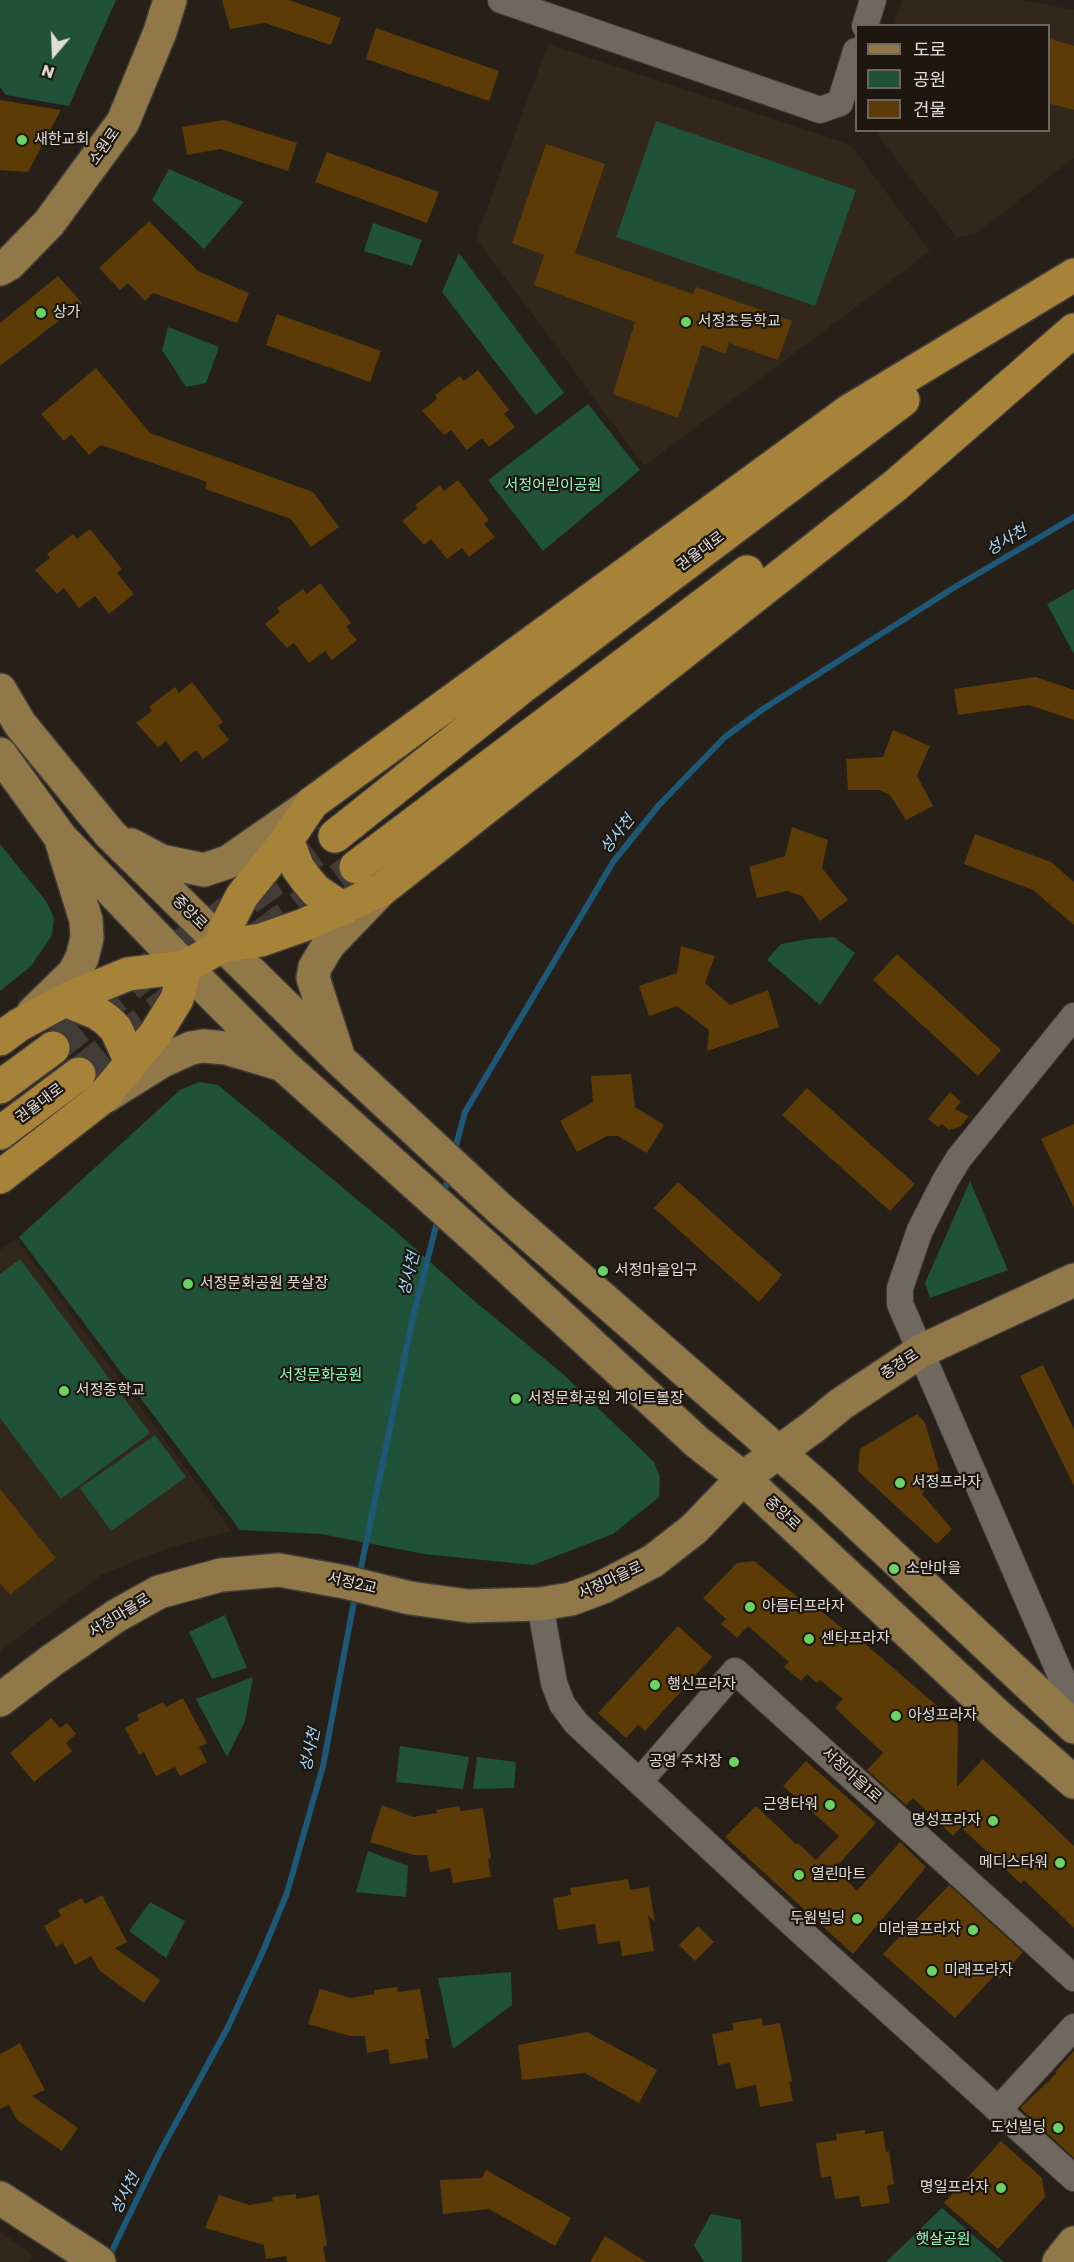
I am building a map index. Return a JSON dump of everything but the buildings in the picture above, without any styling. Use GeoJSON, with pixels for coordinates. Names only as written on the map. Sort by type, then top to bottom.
{"type":"FeatureCollection","features":[{"type":"Feature","properties":{"kind":"highway"},"geometry":{"type":"LineString","coordinates":[[222,946],[226,927],[242,896],[256,876],[288,840],[312,804],[849,411],[1074,275]]}},
{"type":"Feature","properties":{"kind":"highway","name":"권율대로"},"geometry":{"type":"LineString","coordinates":[[334,836],[531,680],[985,339],[1074,275]]}},
{"type":"Feature","properties":{"kind":"highway"},"geometry":{"type":"LineString","coordinates":[[356,867],[1074,328]]}},
{"type":"Feature","properties":{"kind":"highway"},"geometry":{"type":"LineString","coordinates":[[10,1032],[65,1000],[128,974],[185,967],[222,946],[261,940],[343,909],[381,890],[896,485],[1074,328]]}},
{"type":"Feature","properties":{"kind":"highway"},"geometry":{"type":"LineString","coordinates":[[288,840],[298,868],[306,879],[315,890],[343,909]]}},
{"type":"Feature","properties":{"kind":"highway"},"geometry":{"type":"LineString","coordinates":[[0,1177],[102,1098],[156,1033],[177,999],[185,967]]}},
{"type":"Feature","properties":{"kind":"highway"},"geometry":{"type":"LineString","coordinates":[[65,1000],[108,1020],[116,1029],[131,1062]]}},
{"type":"Feature","properties":{"kind":"highway"},"geometry":{"type":"LineString","coordinates":[[0,1088],[53,1048]]}},
{"type":"Feature","properties":{"kind":"highway","name":"권율대로"},"geometry":{"type":"LineString","coordinates":[[0,1133],[79,1074]]}},
{"type":"Feature","properties":{"kind":"main road","name":"소원로"},"geometry":{"type":"LineString","coordinates":[[3,261],[49,223],[123,122],[160,32],[170,0]]}},
{"type":"Feature","properties":{"kind":"main road","name":"중앙로"},"geometry":{"type":"LineString","coordinates":[[0,690],[20,724],[110,834],[222,946],[399,1117],[777,1452]]}},
{"type":"Feature","properties":{"kind":"main road"},"geometry":{"type":"LineString","coordinates":[[0,754],[61,838],[185,967],[284,1065]]}},
{"type":"Feature","properties":{"kind":"main road"},"geometry":{"type":"LineString","coordinates":[[110,834],[161,861],[204,870],[228,862],[312,804]]}},
{"type":"Feature","properties":{"kind":"main road"},"geometry":{"type":"LineString","coordinates":[[10,1032],[50,998],[74,973],[82,958],[87,938],[86,920],[61,838]]}},
{"type":"Feature","properties":{"kind":"main road"},"geometry":{"type":"LineString","coordinates":[[339,1059],[313,978],[315,967],[329,944],[381,890]]}},
{"type":"Feature","properties":{"kind":"main road"},"geometry":{"type":"LineString","coordinates":[[102,1098],[162,1061],[191,1048],[203,1046],[226,1048],[284,1065]]}},
{"type":"Feature","properties":{"kind":"main road","name":"중앙로"},"geometry":{"type":"LineString","coordinates":[[284,1065],[488,1248],[697,1442],[743,1478],[998,1716],[1074,1782]]}},
{"type":"Feature","properties":{"kind":"main road","name":"충경로"},"geometry":{"type":"LineString","coordinates":[[743,1478],[841,1404],[921,1351],[1074,1280]]}},
{"type":"Feature","properties":{"kind":"main road"},"geometry":{"type":"LineString","coordinates":[[777,1452],[824,1492],[1074,1727]]}},
{"type":"Feature","properties":{"kind":"main road","name":"서정마을로"},"geometry":{"type":"LineString","coordinates":[[410,1599],[468,1606],[540,1604],[571,1599],[603,1587],[653,1561],[694,1529],[743,1478]]}},
{"type":"Feature","properties":{"kind":"main road","name":"서정마을로"},"geometry":{"type":"LineString","coordinates":[[0,1700],[116,1616],[159,1592],[221,1575],[279,1570],[292,1573]]}},
{"type":"Feature","properties":{"kind":"main road","name":"서정2교"},"geometry":{"type":"LineString","coordinates":[[292,1573],[345,1581],[410,1599]]}},
{"type":"Feature","properties":{"kind":"main road"},"geometry":{"type":"LineString","coordinates":[[0,2198],[99,2262]]}},
{"type":"Feature","properties":{"kind":"main road"},"geometry":{"type":"LineString","coordinates":[[1059,2262],[1074,2243]]}},
{"type":"Feature","properties":{"kind":"street"},"geometry":{"type":"LineString","coordinates":[[501,0],[820,110],[840,103],[855,54]]}},
{"type":"Feature","properties":{"kind":"street"},"geometry":{"type":"LineString","coordinates":[[866,24],[873,0]]}},
{"type":"Feature","properties":{"kind":"street"},"geometry":{"type":"LineString","coordinates":[[1074,1016],[959,1158],[920,1230],[900,1288],[900,1304],[1074,1706]]}},
{"type":"Feature","properties":{"kind":"street"},"geometry":{"type":"LineString","coordinates":[[540,1604],[554,1683],[562,1704],[576,1723],[797,1928],[1074,2178]]}},
{"type":"Feature","properties":{"kind":"street","name":"서정마을1로"},"geometry":{"type":"LineString","coordinates":[[640,1781],[735,1671],[1074,1978]]}},
{"type":"Feature","properties":{"kind":"street"},"geometry":{"type":"LineString","coordinates":[[999,2109],[1074,2027]]}},
{"type":"Feature","properties":{"kind":"shaded area"},"geometry":{"type":"Polygon","coordinates":[[[902,0],[1020,0],[1074,10],[1074,158],[975,234],[956,237],[876,132],[1050,132],[1050,24],[894,24],[902,0]]]}},
{"type":"Feature","properties":{"kind":"shaded area","name":"서정초등학교"},"geometry":{"type":"Polygon","coordinates":[[[548,44],[851,145],[930,251],[644,466],[476,238],[548,44]]]}},
{"type":"Feature","properties":{"kind":"shaded area","name":"서정중학교"},"geometry":{"type":"Polygon","coordinates":[[[16,1239],[232,1531],[165,1549],[101,1575],[0,1651],[0,1250],[16,1239]]]}},
{"type":"Feature","properties":{"kind":"shaded area"},"geometry":{"type":"Polygon","coordinates":[[[0,2232],[32,2254],[29,2262],[0,2262],[0,2232]]]}},
{"type":"Feature","properties":{"kind":"green space"},"geometry":{"type":"Polygon","coordinates":[[[0,0],[116,0],[69,106],[6,95],[0,87],[0,0]]]}},
{"type":"Feature","properties":{"kind":"green space"},"geometry":{"type":"Polygon","coordinates":[[[656,121],[856,190],[815,306],[616,237],[656,121]]]}},
{"type":"Feature","properties":{"kind":"green space"},"geometry":{"type":"Polygon","coordinates":[[[169,169],[244,202],[204,249],[152,200],[169,169]]]}},
{"type":"Feature","properties":{"kind":"green space"},"geometry":{"type":"Polygon","coordinates":[[[373,223],[422,240],[412,266],[364,251],[373,223]]]}},
{"type":"Feature","properties":{"kind":"green space"},"geometry":{"type":"Polygon","coordinates":[[[459,253],[564,393],[536,415],[442,292],[459,253]]]}},
{"type":"Feature","properties":{"kind":"green space"},"geometry":{"type":"Polygon","coordinates":[[[168,327],[219,347],[206,383],[186,387],[162,350],[168,327]]]}},
{"type":"Feature","properties":{"kind":"green space","name":"서정어린이공원"},"geometry":{"type":"Polygon","coordinates":[[[588,404],[640,470],[543,551],[488,480],[588,404]]]}},
{"type":"Feature","properties":{"kind":"green space"},"geometry":{"type":"Polygon","coordinates":[[[1074,589],[1074,654],[1047,604],[1074,589]]]}},
{"type":"Feature","properties":{"kind":"green space"},"geometry":{"type":"Polygon","coordinates":[[[0,844],[46,901],[54,918],[52,935],[31,966],[0,991],[0,844]]]}},
{"type":"Feature","properties":{"kind":"green space"},"geometry":{"type":"Polygon","coordinates":[[[834,937],[855,953],[820,1005],[767,960],[781,944],[834,937]]]}},
{"type":"Feature","properties":{"kind":"green space","name":"서정문화공원"},"geometry":{"type":"Polygon","coordinates":[[[199,1082],[218,1085],[393,1229],[466,1294],[563,1374],[654,1462],[660,1477],[659,1497],[613,1534],[533,1565],[424,1554],[321,1534],[240,1530],[19,1237],[180,1090],[199,1082]]]}},
{"type":"Feature","properties":{"kind":"green space"},"geometry":{"type":"Polygon","coordinates":[[[970,1181],[1008,1270],[930,1298],[925,1283],[970,1181]]]}},
{"type":"Feature","properties":{"kind":"green space"},"geometry":{"type":"Polygon","coordinates":[[[20,1259],[150,1433],[61,1499],[0,1418],[0,1274],[20,1259]]]}},
{"type":"Feature","properties":{"kind":"green space"},"geometry":{"type":"Polygon","coordinates":[[[155,1435],[186,1477],[111,1531],[80,1488],[155,1435]]]}},
{"type":"Feature","properties":{"kind":"green space"},"geometry":{"type":"Polygon","coordinates":[[[225,1615],[247,1668],[212,1679],[189,1632],[225,1615]]]}},
{"type":"Feature","properties":{"kind":"green space"},"geometry":{"type":"Polygon","coordinates":[[[253,1677],[245,1721],[227,1757],[196,1699],[253,1677]]]}},
{"type":"Feature","properties":{"kind":"green space"},"geometry":{"type":"Polygon","coordinates":[[[400,1746],[469,1757],[463,1789],[396,1782],[400,1746]]]}},
{"type":"Feature","properties":{"kind":"green space"},"geometry":{"type":"Polygon","coordinates":[[[477,1757],[516,1762],[514,1788],[473,1789],[477,1757]]]}},
{"type":"Feature","properties":{"kind":"green space"},"geometry":{"type":"Polygon","coordinates":[[[368,1851],[408,1866],[406,1897],[356,1892],[368,1851]]]}},
{"type":"Feature","properties":{"kind":"green space"},"geometry":{"type":"Polygon","coordinates":[[[150,1902],[185,1921],[166,1958],[129,1931],[150,1902]]]}},
{"type":"Feature","properties":{"kind":"green space"},"geometry":{"type":"Polygon","coordinates":[[[511,1972],[512,2005],[453,2049],[438,1978],[511,1972]]]}},
{"type":"Feature","properties":{"kind":"green space","name":"햇살공원"},"geometry":{"type":"Polygon","coordinates":[[[942,2208],[1004,2262],[886,2262],[942,2208]]]}},
{"type":"Feature","properties":{"kind":"green space"},"geometry":{"type":"Polygon","coordinates":[[[711,2214],[741,2220],[742,2262],[704,2262],[694,2245],[711,2214]]]}},
{"type":"Feature","properties":{"kind":"waterway","name":"성사천"},"geometry":{"type":"LineString","coordinates":[[454,1153],[465,1112],[613,862],[659,805],[725,737],[763,709],[955,587],[1074,517]]}},
{"type":"Feature","properties":{"kind":"waterway","name":"성사천"},"geometry":{"type":"LineString","coordinates":[[443,1196],[449,1174]]}},
{"type":"Feature","properties":{"kind":"waterway","name":"성사천"},"geometry":{"type":"LineString","coordinates":[[359,1577],[413,1317],[438,1218]]}},
{"type":"Feature","properties":{"kind":"waterway","name":"성사천"},"geometry":{"type":"LineString","coordinates":[[108,2259],[159,2154],[228,2027],[287,1893],[323,1766],[355,1596]]}},
{"type":"Feature","properties":{"kind":"tunnel"},"geometry":{"type":"LineString","coordinates":[[53,1048],[148,970],[335,836]]}},
{"type":"Feature","properties":{"kind":"tunnel"},"geometry":{"type":"LineString","coordinates":[[260,937],[356,867]]}},
{"type":"Feature","properties":{"kind":"tunnel"},"geometry":{"type":"LineString","coordinates":[[79,1074],[176,997]]}},
{"type":"Feature","properties":{"kind":"place","name":"새한교회"},"geometry":{"type":"Point","coordinates":[22,140]}},
{"type":"Feature","properties":{"kind":"place","name":"상가"},"geometry":{"type":"Point","coordinates":[41,313]}},
{"type":"Feature","properties":{"kind":"place","name":"서정초등학교"},"geometry":{"type":"Point","coordinates":[686,322]}},
{"type":"Feature","properties":{"kind":"place","name":"서정마을입구"},"geometry":{"type":"Point","coordinates":[603,1271]}},
{"type":"Feature","properties":{"kind":"place","name":"서정문화공원 풋살장"},"geometry":{"type":"Point","coordinates":[188,1284]}},
{"type":"Feature","properties":{"kind":"place","name":"서정중학교"},"geometry":{"type":"Point","coordinates":[64,1391]}},
{"type":"Feature","properties":{"kind":"place","name":"서정문화공원 게이트볼장"},"geometry":{"type":"Point","coordinates":[516,1399]}},
{"type":"Feature","properties":{"kind":"place","name":"서정프라자"},"geometry":{"type":"Point","coordinates":[900,1483]}},
{"type":"Feature","properties":{"kind":"place","name":"소만마을"},"geometry":{"type":"Point","coordinates":[894,1569]}},
{"type":"Feature","properties":{"kind":"place","name":"아름터프라자"},"geometry":{"type":"Point","coordinates":[750,1607]}},
{"type":"Feature","properties":{"kind":"place","name":"센타프라자"},"geometry":{"type":"Point","coordinates":[809,1639]}},
{"type":"Feature","properties":{"kind":"place","name":"행신프라자"},"geometry":{"type":"Point","coordinates":[655,1685]}},
{"type":"Feature","properties":{"kind":"place","name":"아성프라자"},"geometry":{"type":"Point","coordinates":[896,1716]}},
{"type":"Feature","properties":{"kind":"place","name":"공영 주차장"},"geometry":{"type":"Point","coordinates":[734,1762]}},
{"type":"Feature","properties":{"kind":"place","name":"근영타워"},"geometry":{"type":"Point","coordinates":[830,1805]}},
{"type":"Feature","properties":{"kind":"place","name":"명성프라자"},"geometry":{"type":"Point","coordinates":[993,1821]}},
{"type":"Feature","properties":{"kind":"place","name":"메디스타워"},"geometry":{"type":"Point","coordinates":[1060,1863]}},
{"type":"Feature","properties":{"kind":"place","name":"열린마트"},"geometry":{"type":"Point","coordinates":[799,1875]}},
{"type":"Feature","properties":{"kind":"place","name":"두원빌딩"},"geometry":{"type":"Point","coordinates":[857,1919]}},
{"type":"Feature","properties":{"kind":"place","name":"미라클프라자"},"geometry":{"type":"Point","coordinates":[973,1930]}},
{"type":"Feature","properties":{"kind":"place","name":"미래프라자"},"geometry":{"type":"Point","coordinates":[932,1971]}},
{"type":"Feature","properties":{"kind":"place","name":"도선빌딩"},"geometry":{"type":"Point","coordinates":[1058,2128]}},
{"type":"Feature","properties":{"kind":"place","name":"명일프라자"},"geometry":{"type":"Point","coordinates":[1001,2188]}}]}
